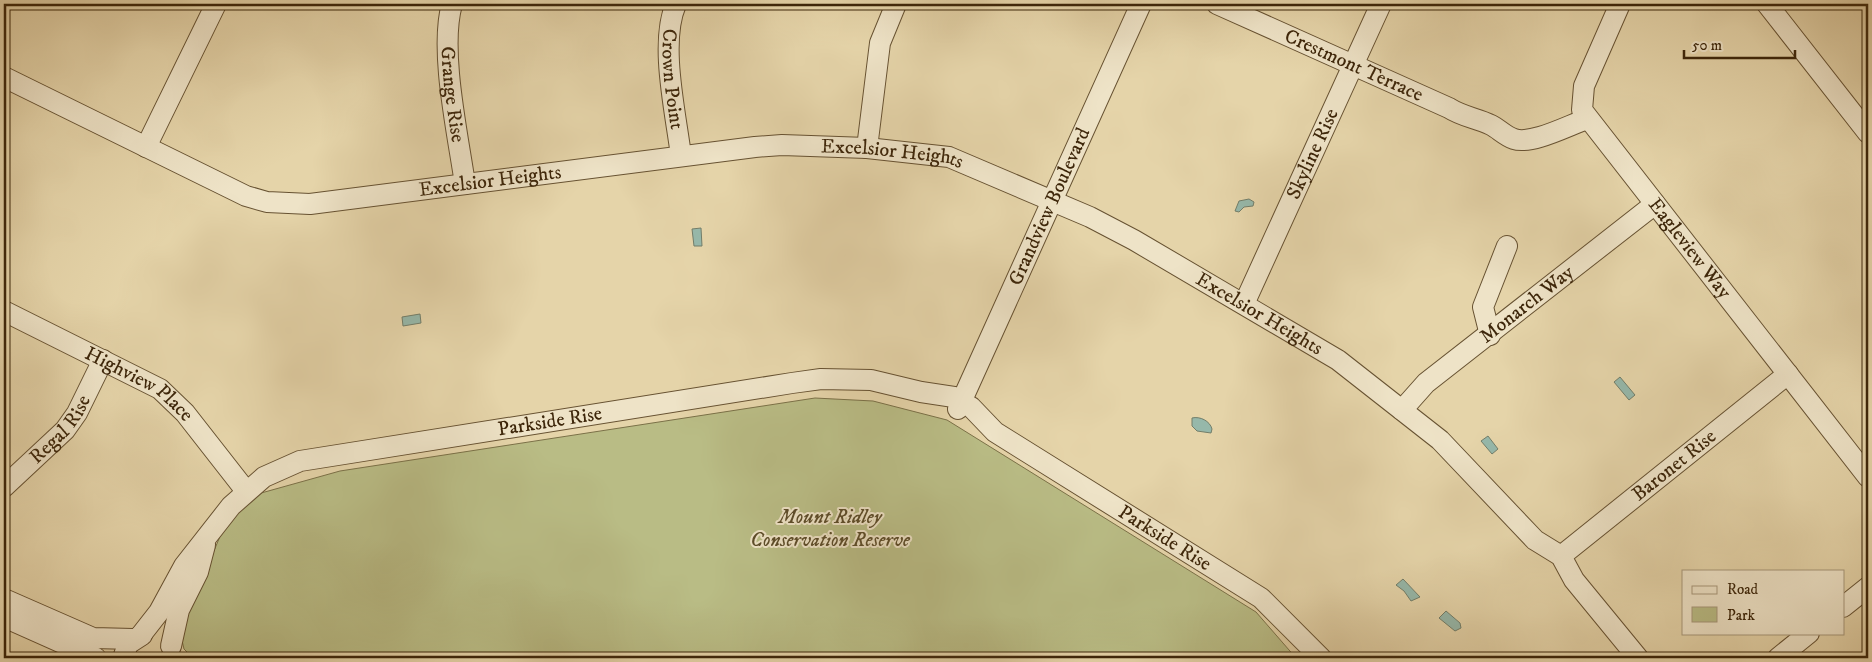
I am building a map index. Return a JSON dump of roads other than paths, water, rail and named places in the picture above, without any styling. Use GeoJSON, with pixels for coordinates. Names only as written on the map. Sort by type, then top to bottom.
{"type":"FeatureCollection","features":[{"type":"Feature","properties":{"kind":"street"},"geometry":{"type":"LineString","coordinates":[[146,147],[216,4]]}},
{"type":"Feature","properties":{"kind":"street","name":"Grange Rise"},"geometry":{"type":"LineString","coordinates":[[452,4],[448,23],[448,52],[465,184]]}},
{"type":"Feature","properties":{"kind":"street","name":"Crown Point"},"geometry":{"type":"LineString","coordinates":[[676,4],[669,31],[668,51],[681,156]]}},
{"type":"Feature","properties":{"kind":"street"},"geometry":{"type":"LineString","coordinates":[[867,148],[880,43],[896,4]]}},
{"type":"Feature","properties":{"kind":"street","name":"Grandview Boulevard"},"geometry":{"type":"LineString","coordinates":[[960,405],[1141,4]]}},
{"type":"Feature","properties":{"kind":"street","name":"Crestmont Terrace"},"geometry":{"type":"LineString","coordinates":[[1217,4],[1462,116],[1490,124],[1512,139],[1522,141],[1532,139],[1587,119]]}},
{"type":"Feature","properties":{"kind":"street","name":"Skyline Rise"},"geometry":{"type":"LineString","coordinates":[[1244,304],[1381,4]]}},
{"type":"Feature","properties":{"kind":"street","name":"Eagleview Way"},"geometry":{"type":"LineString","coordinates":[[1620,4],[1584,86],[1581,103],[1587,119],[1868,477]]}},
{"type":"Feature","properties":{"kind":"street"},"geometry":{"type":"LineString","coordinates":[[1769,4],[1868,133]]}},
{"type":"Feature","properties":{"kind":"street","name":"Excelsior Heights"},"geometry":{"type":"LineString","coordinates":[[4,77],[246,196],[287,204],[310,204],[681,156],[782,145],[867,148],[950,157],[1053,200],[1125,235],[1338,360],[1440,440],[1535,540],[1561,556],[1574,580],[1638,658]]}},
{"type":"Feature","properties":{"kind":"street","name":"Monarch Way"},"geometry":{"type":"LineString","coordinates":[[1402,410],[1426,383],[1490,335],[1655,204]]}},
{"type":"Feature","properties":{"kind":"street"},"geometry":{"type":"LineString","coordinates":[[1490,335],[1483,307],[1508,246]]}},
{"type":"Feature","properties":{"kind":"street","name":"Highview Place"},"geometry":{"type":"LineString","coordinates":[[4,311],[154,386],[172,398],[246,491]]}},
{"type":"Feature","properties":{"kind":"street","name":"Regal Rise"},"geometry":{"type":"LineString","coordinates":[[4,487],[65,430],[77,413],[103,360]]}},
{"type":"Feature","properties":{"kind":"street","name":"Baronet Rise"},"geometry":{"type":"LineString","coordinates":[[1561,556],[1788,374]]}},
{"type":"Feature","properties":{"kind":"street","name":"Parkside Rise"},"geometry":{"type":"LineString","coordinates":[[123,658],[124,650],[158,612],[184,566],[246,491],[281,468],[315,457],[821,379],[871,380],[921,392],[960,405],[982,427],[996,432],[1261,598],[1320,658]]}},
{"type":"Feature","properties":{"kind":"street","name":"Parkside Rise"},"geometry":{"type":"LineString","coordinates":[[175,653],[179,610],[198,572],[207,538]]}},
{"type":"Feature","properties":{"kind":"street"},"geometry":{"type":"LineString","coordinates":[[1844,606],[1868,587]]}},
{"type":"Feature","properties":{"kind":"street"},"geometry":{"type":"LineString","coordinates":[[4,599],[71,646],[107,640],[158,636],[175,653]]}},
{"type":"Feature","properties":{"kind":"street"},"geometry":{"type":"LineString","coordinates":[[4,616],[96,658]]}},
{"type":"Feature","properties":{"kind":"street"},"geometry":{"type":"LineString","coordinates":[[1778,658],[1808,634]]}},
{"type":"Feature","properties":{"kind":"park label","name":"Mount Ridley Conservation Reserve"},"geometry":{"type":"Point","coordinates":[830,528]}}]}
